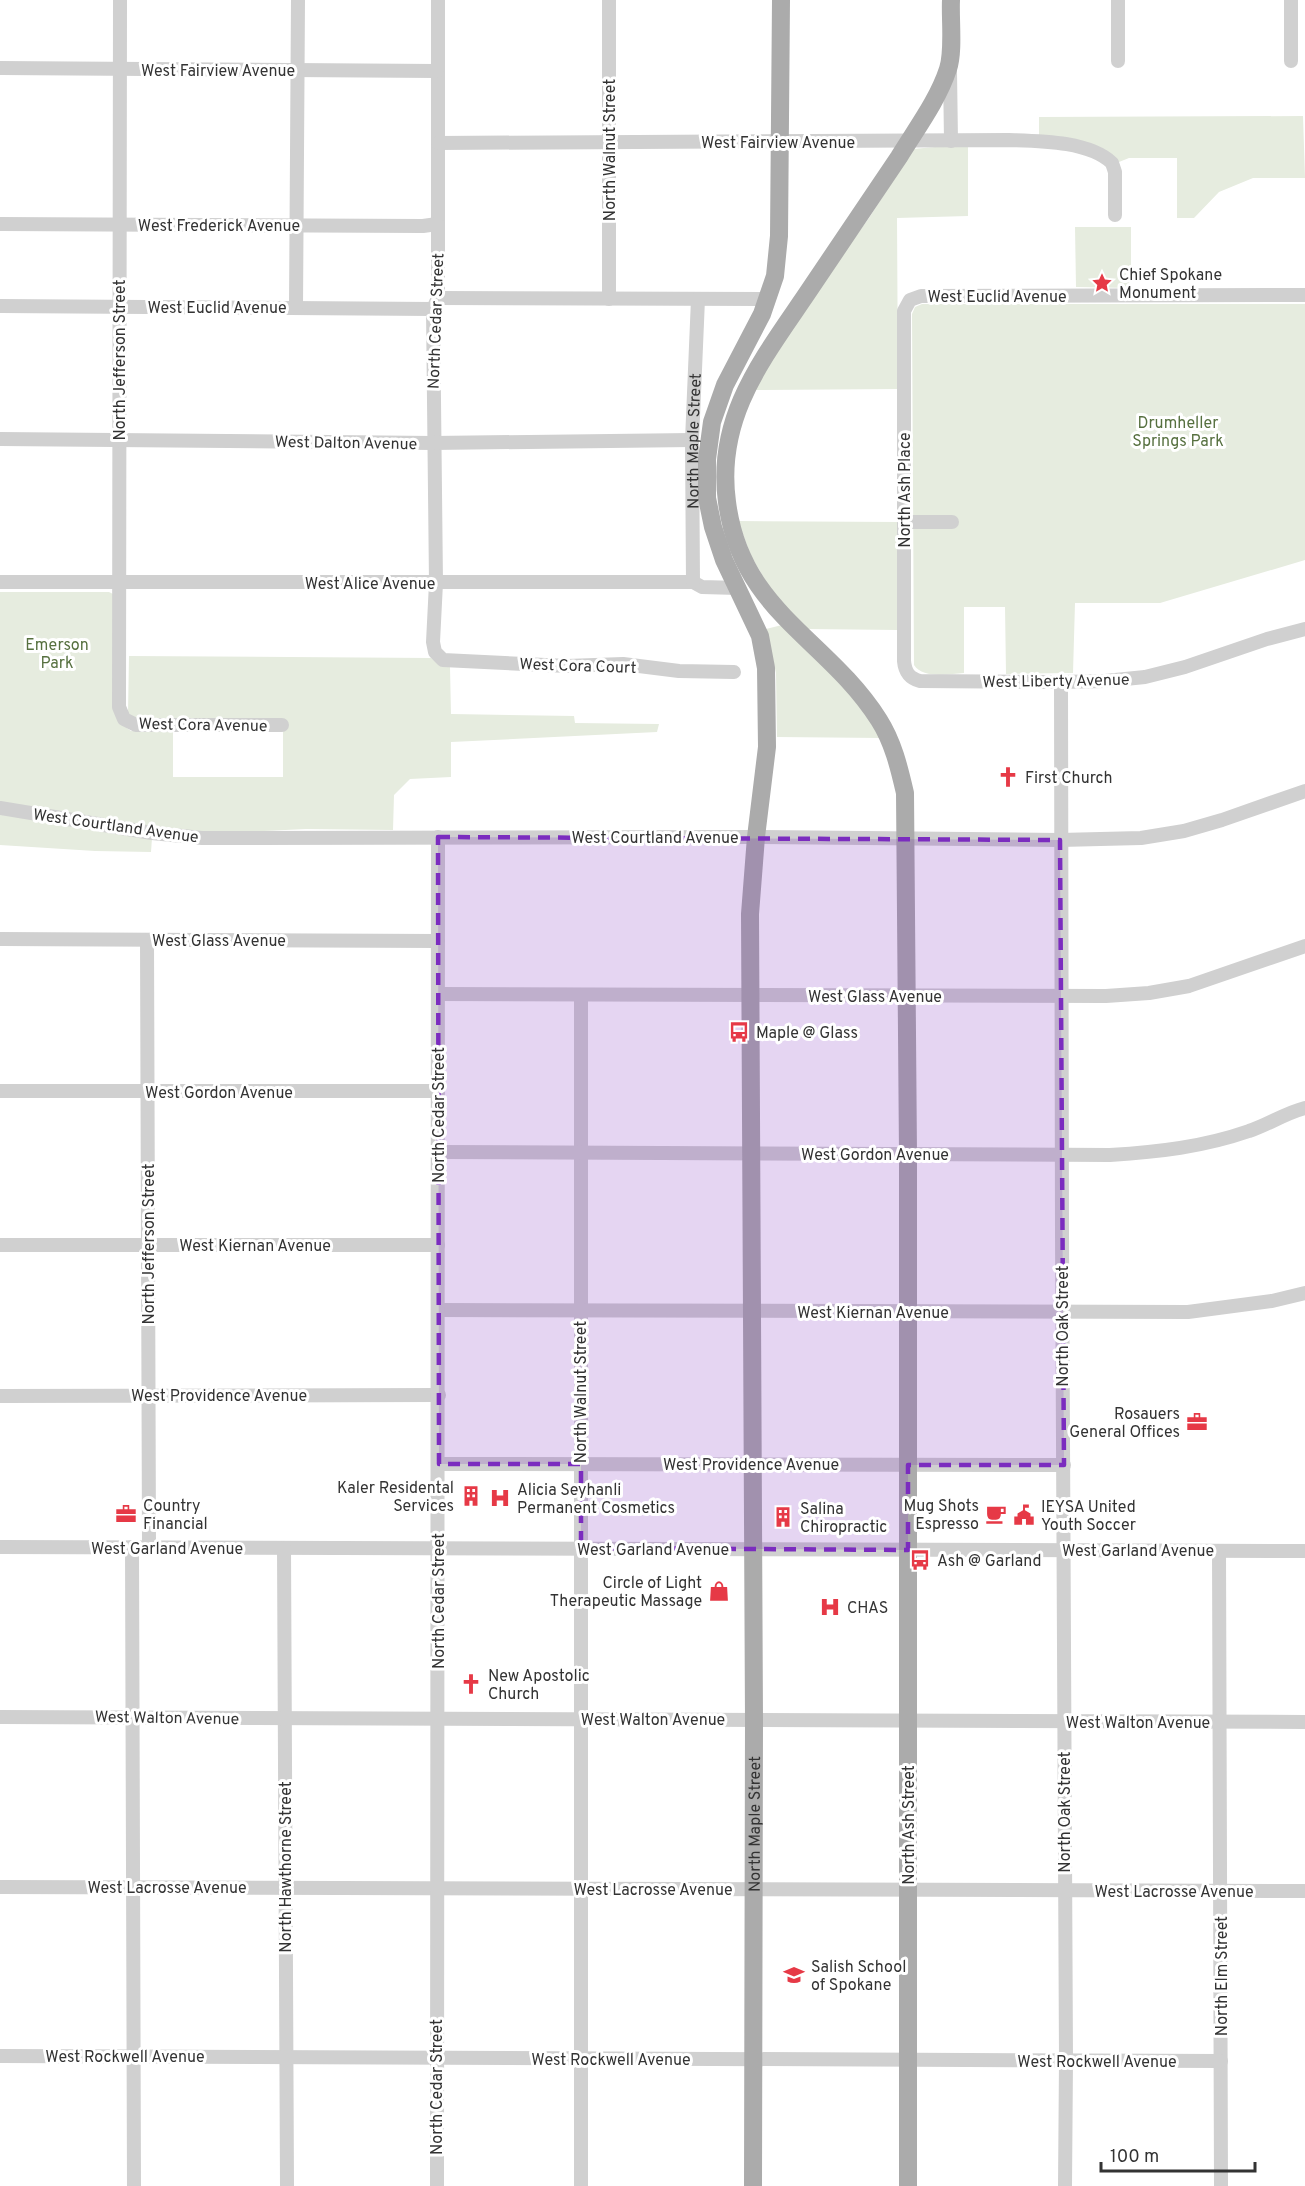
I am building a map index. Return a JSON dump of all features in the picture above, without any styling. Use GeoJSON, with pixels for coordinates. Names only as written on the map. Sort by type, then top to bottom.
{"type":"FeatureCollection","features":[{"type":"Feature","properties":{"kind":"main road","name":"North Maple Street"},"geometry":{"type":"LineString","coordinates":[[753,2186],[754,1720],[750,914],[756,837],[767,747],[766,668],[760,636],[724,560],[709,510],[706,485],[712,422],[724,385],[768,299],[775,276],[779,236],[781,0]]}},
{"type":"Feature","properties":{"kind":"main road"},"geometry":{"type":"LineString","coordinates":[[950,62],[951,0]]}},
{"type":"Feature","properties":{"kind":"main road","name":"North Ash Street"},"geometry":{"type":"LineString","coordinates":[[908,2186],[908,1154],[906,838],[902,783],[896,755],[879,720],[850,682],[776,609],[755,581],[740,553],[734,535],[729,517],[725,480],[730,429],[748,383],[909,141],[936,95],[950,62]]}},
{"type":"Feature","properties":{"kind":"street","name":"North Jefferson Street"},"geometry":{"type":"LineString","coordinates":[[120,0],[119,707],[124,719]]}},
{"type":"Feature","properties":{"kind":"street"},"geometry":{"type":"LineString","coordinates":[[296,308],[298,0]]}},
{"type":"Feature","properties":{"kind":"street","name":"North Cedar Street"},"geometry":{"type":"LineString","coordinates":[[433,642],[438,0]]}},
{"type":"Feature","properties":{"kind":"street","name":"North Walnut Street"},"geometry":{"type":"LineString","coordinates":[[609,0],[609,299]]}},
{"type":"Feature","properties":{"kind":"street"},"geometry":{"type":"LineString","coordinates":[[1118,0],[1118,61]]}},
{"type":"Feature","properties":{"kind":"street"},"geometry":{"type":"LineString","coordinates":[[1291,0],[1291,61]]}},
{"type":"Feature","properties":{"kind":"street"},"geometry":{"type":"LineString","coordinates":[[950,62],[951,141]]}},
{"type":"Feature","properties":{"kind":"street","name":"West Fairview Avenue"},"geometry":{"type":"LineString","coordinates":[[0,68],[436,71]]}},
{"type":"Feature","properties":{"kind":"street","name":"West Fairview Avenue"},"geometry":{"type":"LineString","coordinates":[[438,143],[1009,140],[1056,143],[1090,151],[1107,158],[1113,165],[1115,215]]}},
{"type":"Feature","properties":{"kind":"street","name":"West Frederick Avenue"},"geometry":{"type":"LineString","coordinates":[[0,224],[423,226],[437,224]]}},
{"type":"Feature","properties":{"kind":"street","name":"West Euclid Avenue"},"geometry":{"type":"LineString","coordinates":[[907,303],[921,296],[1305,296]]}},
{"type":"Feature","properties":{"kind":"street","name":"West Euclid Avenue"},"geometry":{"type":"LineString","coordinates":[[0,306],[296,308],[609,299],[768,299]]}},
{"type":"Feature","properties":{"kind":"street","name":"North Maple Street"},"geometry":{"type":"LineString","coordinates":[[693,582],[692,440],[698,299]]}},
{"type":"Feature","properties":{"kind":"street","name":"North Ash Place"},"geometry":{"type":"LineString","coordinates":[[907,303],[904,311],[904,661],[909,676]]}},
{"type":"Feature","properties":{"kind":"street","name":"West Dalton Avenue"},"geometry":{"type":"LineString","coordinates":[[0,439],[433,443],[692,440]]}},
{"type":"Feature","properties":{"kind":"street"},"geometry":{"type":"LineString","coordinates":[[904,522],[952,522]]}},
{"type":"Feature","properties":{"kind":"street","name":"West Alice Avenue"},"geometry":{"type":"LineString","coordinates":[[0,582],[693,582],[702,587],[738,588]]}},
{"type":"Feature","properties":{"kind":"street","name":"West Liberty Avenue"},"geometry":{"type":"LineString","coordinates":[[909,676],[923,681],[1061,682],[1145,677],[1185,668],[1267,639],[1305,629]]}},
{"type":"Feature","properties":{"kind":"street","name":"West Cora Court"},"geometry":{"type":"LineString","coordinates":[[433,642],[435,652],[443,660],[567,666],[622,664],[680,671],[734,672]]}},
{"type":"Feature","properties":{"kind":"street","name":"North Oak Street"},"geometry":{"type":"LineString","coordinates":[[1061,682],[1065,2186]]}},
{"type":"Feature","properties":{"kind":"street","name":"West Cora Avenue"},"geometry":{"type":"LineString","coordinates":[[124,719],[136,724],[282,725]]}},
{"type":"Feature","properties":{"kind":"street","name":"West Courtland Avenue"},"geometry":{"type":"LineString","coordinates":[[0,808],[152,833],[202,838],[756,837],[1060,840],[1141,838],[1184,831],[1305,790]]}},
{"type":"Feature","properties":{"kind":"street","name":"North Cedar Street"},"geometry":{"type":"LineString","coordinates":[[436,2186],[439,1548],[438,837]]}},
{"type":"Feature","properties":{"kind":"street","name":"West Glass Avenue"},"geometry":{"type":"LineString","coordinates":[[0,939],[438,941]]}},
{"type":"Feature","properties":{"kind":"street","name":"North Jefferson Street"},"geometry":{"type":"LineString","coordinates":[[147,940],[149,1548]]}},
{"type":"Feature","properties":{"kind":"street","name":"West Glass Avenue"},"geometry":{"type":"LineString","coordinates":[[438,994],[1061,997],[1149,993],[1189,986],[1305,945]]}},
{"type":"Feature","properties":{"kind":"street","name":"North Walnut Street"},"geometry":{"type":"LineString","coordinates":[[580,995],[581,2186]]}},
{"type":"Feature","properties":{"kind":"street","name":"West Gordon Avenue"},"geometry":{"type":"LineString","coordinates":[[0,1091],[438,1091]]}},
{"type":"Feature","properties":{"kind":"street","name":"West Gordon Avenue"},"geometry":{"type":"LineString","coordinates":[[438,1152],[1110,1155],[1162,1152],[1208,1144],[1250,1131],[1305,1108]]}},
{"type":"Feature","properties":{"kind":"street","name":"West Kiernan Avenue"},"geometry":{"type":"LineString","coordinates":[[0,1245],[438,1245]]}},
{"type":"Feature","properties":{"kind":"street","name":"West Kiernan Avenue"},"geometry":{"type":"LineString","coordinates":[[438,1310],[1188,1312],[1262,1303],[1305,1293]]}},
{"type":"Feature","properties":{"kind":"street","name":"West Providence Avenue"},"geometry":{"type":"LineString","coordinates":[[0,1396],[439,1395]]}},
{"type":"Feature","properties":{"kind":"street","name":"West Providence Avenue"},"geometry":{"type":"LineString","coordinates":[[439,1464],[1064,1465]]}},
{"type":"Feature","properties":{"kind":"street","name":"West Garland Avenue"},"geometry":{"type":"LineString","coordinates":[[0,1547],[1305,1551]]}},
{"type":"Feature","properties":{"kind":"street"},"geometry":{"type":"LineString","coordinates":[[132,1548],[134,2186]]}},
{"type":"Feature","properties":{"kind":"street","name":"North Hawthorne Street"},"geometry":{"type":"LineString","coordinates":[[284,1548],[287,2186]]}},
{"type":"Feature","properties":{"kind":"street","name":"North Elm Street"},"geometry":{"type":"LineString","coordinates":[[1219,1551],[1221,2186]]}},
{"type":"Feature","properties":{"kind":"street","name":"West Walton Avenue"},"geometry":{"type":"LineString","coordinates":[[0,1717],[1305,1722]]}},
{"type":"Feature","properties":{"kind":"street","name":"West Lacrosse Avenue"},"geometry":{"type":"LineString","coordinates":[[0,1887],[1305,1891]]}},
{"type":"Feature","properties":{"kind":"street","name":"West Rockwell Avenue"},"geometry":{"type":"LineString","coordinates":[[0,2056],[1221,2061]]}},
{"type":"Feature","properties":{"kind":"highlighted area"},"geometry":{"type":"Polygon","coordinates":[[[438,837],[1060,840],[1064,1465],[908,1465],[908,1550],[581,1548],[581,1464],[439,1464],[438,837]]]}},
{"type":"Feature","properties":{"kind":"green space"},"geometry":{"type":"Polygon","coordinates":[[[1303,116],[1305,178],[1253,178],[1219,192],[1194,218],[1177,218],[1177,158],[1129,158],[1119,162],[1112,155],[1039,135],[1039,117],[1303,116]]]}},
{"type":"Feature","properties":{"kind":"green space"},"geometry":{"type":"Polygon","coordinates":[[[968,144],[968,216],[897,218],[898,389],[752,390],[806,305],[869,218],[913,149],[968,144]]]}},
{"type":"Feature","properties":{"kind":"green space"},"geometry":{"type":"Polygon","coordinates":[[[1075,227],[1131,227],[1131,288],[1076,287],[1075,227]]]}},
{"type":"Feature","properties":{"kind":"green space","name":"Drumheller Springs Park"},"geometry":{"type":"Polygon","coordinates":[[[922,304],[1305,304],[1305,560],[1160,603],[1075,603],[1073,673],[1006,674],[1005,607],[964,607],[964,673],[937,675],[918,669],[914,665],[912,314],[915,307],[922,304]]]}},
{"type":"Feature","properties":{"kind":"green space"},"geometry":{"type":"Polygon","coordinates":[[[738,521],[899,522],[899,630],[805,629],[774,595],[751,556],[738,521]]]}},
{"type":"Feature","properties":{"kind":"green space","name":"Emerson Park"},"geometry":{"type":"Polygon","coordinates":[[[0,592],[109,592],[113,594],[120,723],[131,731],[173,732],[173,777],[283,777],[283,719],[139,720],[132,718],[128,713],[129,656],[431,658],[437,663],[450,667],[451,714],[574,716],[575,723],[659,724],[657,732],[451,742],[451,777],[410,779],[394,795],[393,830],[306,829],[200,834],[0,802],[0,592]]]}},
{"type":"Feature","properties":{"kind":"green space"},"geometry":{"type":"Polygon","coordinates":[[[782,625],[847,688],[882,738],[777,737],[776,673],[766,629],[782,625]]]}},
{"type":"Feature","properties":{"kind":"green space"},"geometry":{"type":"Polygon","coordinates":[[[0,814],[152,838],[151,852],[0,845],[0,814]]]}},
{"type":"Feature","properties":{"kind":"place","name":"Chief Spokane Monument"},"geometry":{"type":"Point","coordinates":[1102,283]}},
{"type":"Feature","properties":{"kind":"place","name":"First Church"},"geometry":{"type":"Point","coordinates":[1008,777]}},
{"type":"Feature","properties":{"kind":"place","name":"Maple @ Glass"},"geometry":{"type":"Point","coordinates":[739,1032]}},
{"type":"Feature","properties":{"kind":"place","name":"Rosauers General Offices"},"geometry":{"type":"Point","coordinates":[1197,1422]}},
{"type":"Feature","properties":{"kind":"place","name":"Kaler Residental Services"},"geometry":{"type":"Point","coordinates":[471,1496]}},
{"type":"Feature","properties":{"kind":"place","name":"Alicia Seyhanli Permanent Cosmetics"},"geometry":{"type":"Point","coordinates":[500,1498]}},
{"type":"Feature","properties":{"kind":"place","name":"Country Financial"},"geometry":{"type":"Point","coordinates":[126,1514]}},
{"type":"Feature","properties":{"kind":"place","name":"Mug Shots Espresso"},"geometry":{"type":"Point","coordinates":[996,1514]}},
{"type":"Feature","properties":{"kind":"place","name":"IEYSA United Youth Soccer"},"geometry":{"type":"Point","coordinates":[1024,1515]}},
{"type":"Feature","properties":{"kind":"place","name":"Salina Chiropractic"},"geometry":{"type":"Point","coordinates":[783,1517]}},
{"type":"Feature","properties":{"kind":"place","name":"Ash @ Garland"},"geometry":{"type":"Point","coordinates":[920,1560]}},
{"type":"Feature","properties":{"kind":"place","name":"Circle of Light Therapeutic Massage"},"geometry":{"type":"Point","coordinates":[719,1591]}},
{"type":"Feature","properties":{"kind":"place","name":"CHAS"},"geometry":{"type":"Point","coordinates":[830,1607]}},
{"type":"Feature","properties":{"kind":"place","name":"New Apostolic Church"},"geometry":{"type":"Point","coordinates":[471,1684]}},
{"type":"Feature","properties":{"kind":"place","name":"Salish School of Spokane"},"geometry":{"type":"Point","coordinates":[794,1975]}}]}
